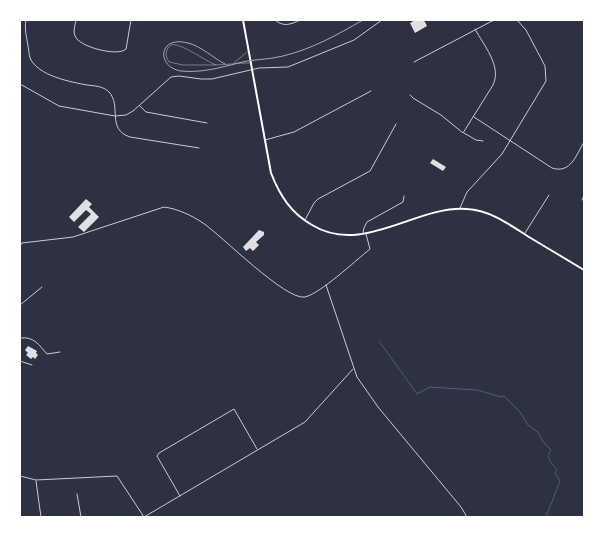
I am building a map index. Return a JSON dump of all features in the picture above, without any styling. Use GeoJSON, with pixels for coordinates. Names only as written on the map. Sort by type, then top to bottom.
{"type":"FeatureCollection","features":[{"type":"Feature","properties":{"kind":"main road"},"geometry":{"type":"LineString","coordinates":[[243,20],[271,173],[276,186],[290,208],[305,221],[331,233],[347,235],[364,234],[441,211],[468,209],[486,213],[510,224],[584,270]]}},
{"type":"Feature","properties":{"kind":"street"},"geometry":{"type":"LineString","coordinates":[[26,20],[25,26],[30,58],[34,63],[60,80],[99,87],[108,91],[113,100],[119,130],[125,135],[199,148]]}},
{"type":"Feature","properties":{"kind":"street"},"geometry":{"type":"LineString","coordinates":[[76,20],[74,34],[78,40],[92,48],[119,52],[126,49],[131,20]]}},
{"type":"Feature","properties":{"kind":"street"},"geometry":{"type":"LineString","coordinates":[[274,20],[282,25],[292,24],[300,20]]}},
{"type":"Feature","properties":{"kind":"street"},"geometry":{"type":"LineString","coordinates":[[20,84],[59,106],[115,116],[126,115],[140,106],[171,77],[212,79],[252,70],[288,67],[354,40],[382,20]]}},
{"type":"Feature","properties":{"kind":"street"},"geometry":{"type":"LineString","coordinates":[[414,62],[494,20]]}},
{"type":"Feature","properties":{"kind":"street"},"geometry":{"type":"LineString","coordinates":[[459,209],[467,192],[498,159],[545,84],[547,76],[545,66],[530,38],[517,20]]}},
{"type":"Feature","properties":{"kind":"street"},"geometry":{"type":"LineString","coordinates":[[463,133],[493,85],[496,73],[494,64],[475,29]]}},
{"type":"Feature","properties":{"kind":"street"},"geometry":{"type":"LineString","coordinates":[[264,141],[294,132],[371,91]]}},
{"type":"Feature","properties":{"kind":"street"},"geometry":{"type":"LineString","coordinates":[[410,95],[450,122],[456,129],[476,140],[483,141]]}},
{"type":"Feature","properties":{"kind":"street"},"geometry":{"type":"LineString","coordinates":[[140,106],[146,112],[207,123]]}},
{"type":"Feature","properties":{"kind":"street"},"geometry":{"type":"LineString","coordinates":[[474,116],[552,168],[561,170],[571,164],[584,142]]}},
{"type":"Feature","properties":{"kind":"street"},"geometry":{"type":"LineString","coordinates":[[305,221],[318,199],[370,171],[396,124]]}},
{"type":"Feature","properties":{"kind":"street"},"geometry":{"type":"LineString","coordinates":[[524,234],[549,194]]}},
{"type":"Feature","properties":{"kind":"street"},"geometry":{"type":"LineString","coordinates":[[582,200],[584,195]]}},
{"type":"Feature","properties":{"kind":"street"},"geometry":{"type":"LineString","coordinates":[[20,246],[22,243],[72,237],[164,207],[184,212],[204,224],[244,258],[294,295],[305,297],[326,284],[370,249],[364,234],[367,222],[403,202],[404,196]]}},
{"type":"Feature","properties":{"kind":"street"},"geometry":{"type":"LineString","coordinates":[[326,284],[353,369],[378,407],[461,507],[467,517]]}},
{"type":"Feature","properties":{"kind":"street"},"geometry":{"type":"LineString","coordinates":[[20,305],[42,287]]}},
{"type":"Feature","properties":{"kind":"street"},"geometry":{"type":"LineString","coordinates":[[20,338],[28,337],[34,340],[47,354],[60,352]]}},
{"type":"Feature","properties":{"kind":"street"},"geometry":{"type":"LineString","coordinates":[[20,360],[32,365]]}},
{"type":"Feature","properties":{"kind":"street"},"geometry":{"type":"LineString","coordinates":[[20,476],[36,480],[117,476],[144,517],[305,422],[353,369]]}},
{"type":"Feature","properties":{"kind":"street"},"geometry":{"type":"LineString","coordinates":[[180,496],[157,456],[159,453],[234,409],[258,450]]}},
{"type":"Feature","properties":{"kind":"street"},"geometry":{"type":"LineString","coordinates":[[36,480],[41,517]]}},
{"type":"Feature","properties":{"kind":"street"},"geometry":{"type":"LineString","coordinates":[[77,494],[81,517]]}},
{"type":"Feature","properties":{"kind":"lane"},"geometry":{"type":"LineString","coordinates":[[216,65],[177,44],[173,44],[166,50],[167,58],[171,63],[216,65],[251,62]]}},
{"type":"Feature","properties":{"kind":"lane"},"geometry":{"type":"LineString","coordinates":[[232,64],[248,51]]}},
{"type":"Feature","properties":{"kind":"building"},"geometry":{"type":"Polygon","coordinates":[[[415,20],[424,20],[427,26],[415,33],[410,23],[415,20]]]}},
{"type":"Feature","properties":{"kind":"building"},"geometry":{"type":"Polygon","coordinates":[[[433,159],[446,167],[443,171],[430,163],[433,159]]]}},
{"type":"Feature","properties":{"kind":"building"},"geometry":{"type":"Polygon","coordinates":[[[86,199],[92,204],[89,207],[99,217],[84,232],[78,227],[91,214],[86,210],[74,222],[69,217],[86,199]]]}},
{"type":"Feature","properties":{"kind":"building"},"geometry":{"type":"Polygon","coordinates":[[[259,230],[264,232],[264,235],[256,242],[259,245],[253,251],[250,248],[246,251],[243,247],[259,230]]]}},
{"type":"Feature","properties":{"kind":"building"},"geometry":{"type":"Polygon","coordinates":[[[28,346],[37,351],[38,355],[35,359],[33,357],[31,359],[26,355],[28,353],[25,350],[28,346]]]}},
{"type":"Feature","properties":{"kind":"waterway"},"geometry":{"type":"LineString","coordinates":[[379,341],[417,394],[430,387],[477,390],[501,397],[504,396],[520,412],[528,425],[538,432],[544,443],[551,450],[549,458],[557,470],[555,473],[560,481],[546,517]]}},
{"type":"Feature","properties":{"kind":"tram line"},"geometry":{"type":"LineString","coordinates":[[225,64],[188,43],[171,43],[166,47],[164,53],[167,64],[181,71],[210,70],[304,50],[363,20]]}}]}
